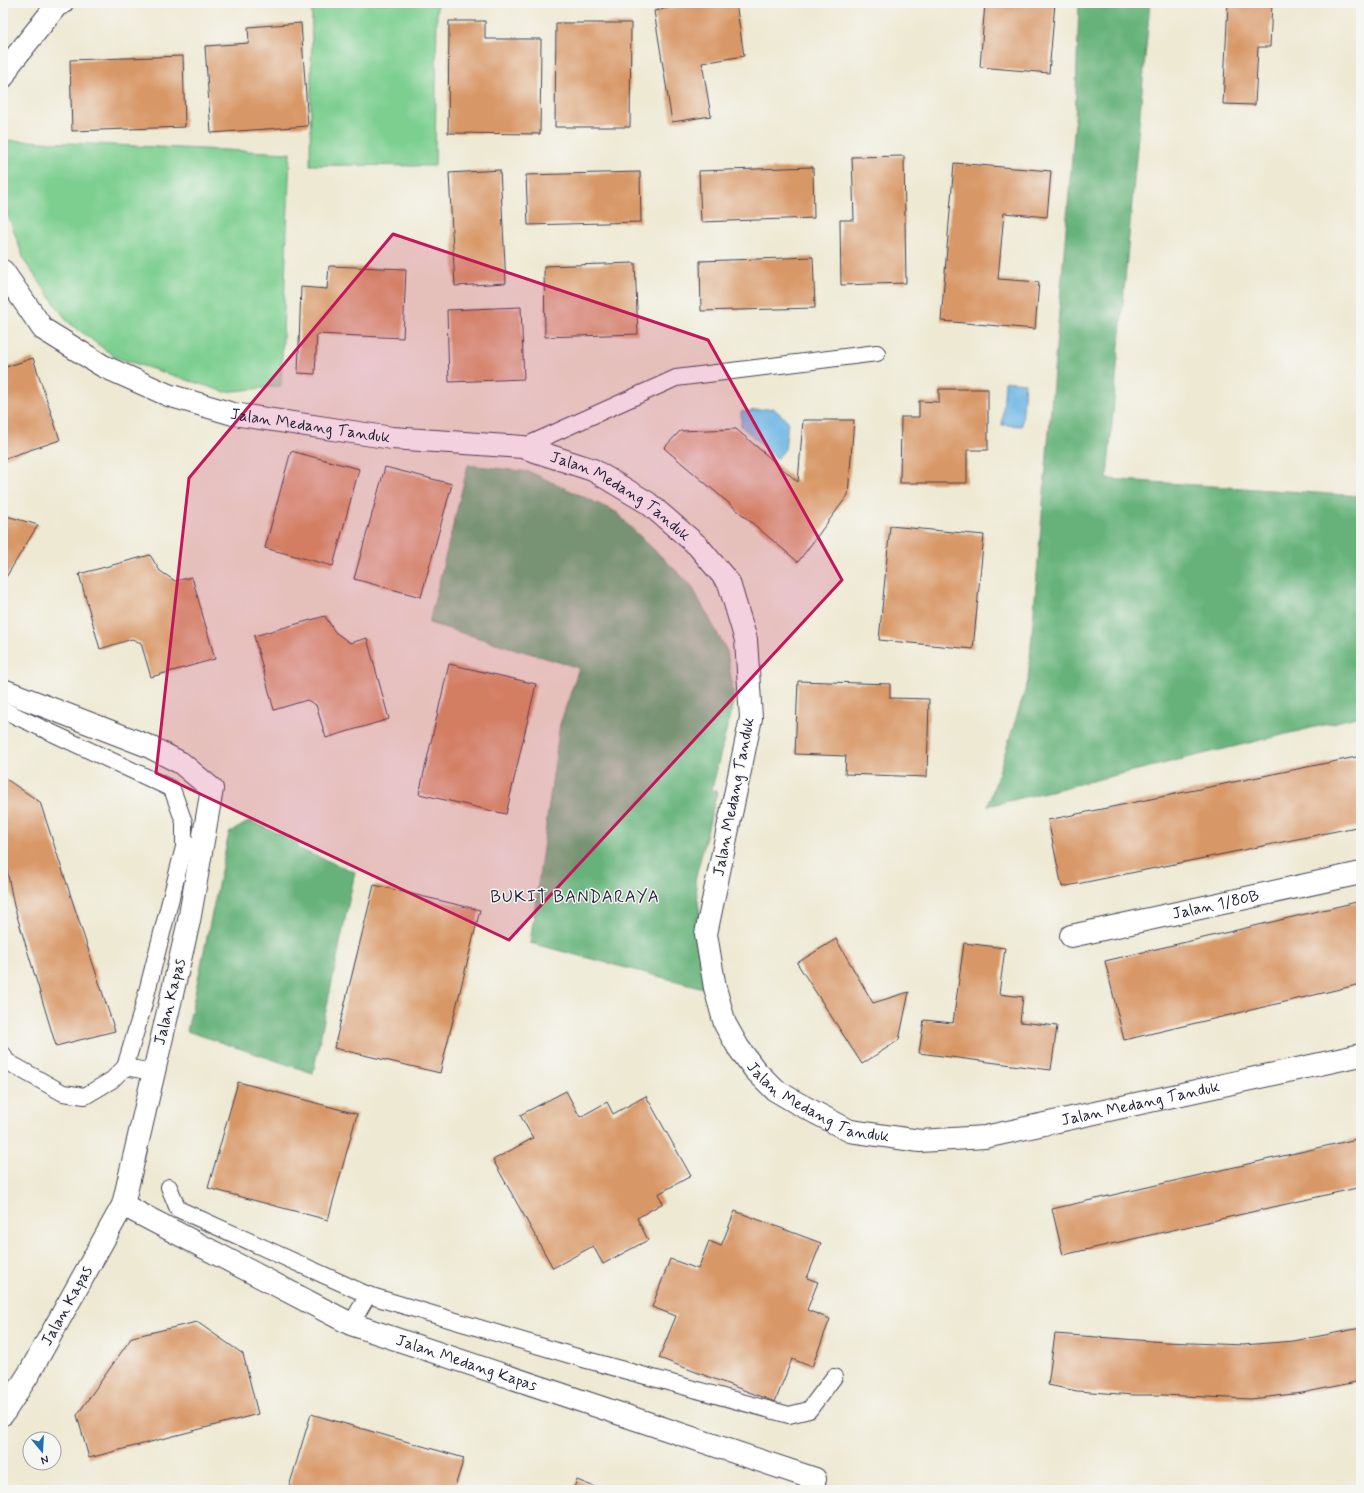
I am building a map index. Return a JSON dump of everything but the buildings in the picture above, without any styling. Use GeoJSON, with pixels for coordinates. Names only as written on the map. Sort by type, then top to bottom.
{"type":"FeatureCollection","features":[{"type":"Feature","properties":{"kind":"street"},"geometry":{"type":"LineString","coordinates":[[3,78],[14,58],[58,5],[62,3]]}},
{"type":"Feature","properties":{"kind":"street","name":"Jalan Medang Tanduk"},"geometry":{"type":"LineString","coordinates":[[3,271],[44,329],[103,366],[168,395],[233,414],[392,438],[523,447],[593,470],[648,502],[698,546],[729,583],[746,640],[751,718],[706,934],[715,988],[725,1024],[738,1047],[755,1070],[775,1090],[850,1131],[920,1141],[985,1137],[1361,1055]]}},
{"type":"Feature","properties":{"kind":"street","name":"Jalan Kapas"},"geometry":{"type":"LineString","coordinates":[[3,690],[148,746],[181,763],[212,789],[189,921],[123,1205],[30,1372],[3,1414]]}},
{"type":"Feature","properties":{"kind":"street","name":"Jalan 1/80B"},"geometry":{"type":"LineString","coordinates":[[1071,936],[1361,873]]}},
{"type":"Feature","properties":{"kind":"street","name":"Jalan Medang Kapas"},"geometry":{"type":"LineString","coordinates":[[123,1205],[352,1324],[815,1479],[811,1490]]}},
{"type":"Feature","properties":{"kind":"lane"},"geometry":{"type":"LineString","coordinates":[[523,447],[676,378],[877,353]]}},
{"type":"Feature","properties":{"kind":"lane"},"geometry":{"type":"LineString","coordinates":[[3,710],[172,789],[184,822],[184,847],[142,1011],[124,1067],[112,1080],[85,1096],[63,1093],[6,1061],[3,1054]]}},
{"type":"Feature","properties":{"kind":"lane"},"geometry":{"type":"LineString","coordinates":[[124,1067],[153,1072]]}},
{"type":"Feature","properties":{"kind":"lane"},"geometry":{"type":"LineString","coordinates":[[169,1187],[178,1209],[368,1295],[587,1360],[789,1415],[809,1410],[834,1377]]}},
{"type":"Feature","properties":{"kind":"lane"},"geometry":{"type":"LineString","coordinates":[[352,1324],[368,1295]]}},
{"type":"Feature","properties":{"kind":"highlighted area"},"geometry":{"type":"Polygon","coordinates":[[[393,234],[708,340],[842,580],[509,940],[156,773],[189,478],[393,234]]]}},
{"type":"Feature","properties":{"kind":"green space"},"geometry":{"type":"Polygon","coordinates":[[[312,3],[437,3],[435,166],[310,165],[312,3]]]}},
{"type":"Feature","properties":{"kind":"green space"},"geometry":{"type":"Polygon","coordinates":[[[1079,3],[1150,3],[1107,479],[1361,496],[1361,716],[988,806],[1028,681],[1075,121],[1079,3]]]}},
{"type":"Feature","properties":{"kind":"green space"},"geometry":{"type":"Polygon","coordinates":[[[3,140],[290,153],[281,386],[225,392],[115,357],[68,322],[25,262],[3,202],[3,140]]]}},
{"type":"Feature","properties":{"kind":"green space"},"geometry":{"type":"Polygon","coordinates":[[[468,465],[530,472],[618,513],[628,525],[691,585],[727,651],[734,699],[712,789],[717,792],[695,881],[711,990],[530,943],[560,724],[579,668],[429,623],[468,465]]]}},
{"type":"Feature","properties":{"kind":"green space"},"geometry":{"type":"Polygon","coordinates":[[[250,821],[299,842],[297,848],[355,872],[313,1073],[187,1031],[229,833],[250,821]]]}},
{"type":"Feature","properties":{"kind":"water"},"geometry":{"type":"Polygon","coordinates":[[[1005,381],[1025,383],[1022,426],[1002,425],[1005,381]]]}},
{"type":"Feature","properties":{"kind":"water"},"geometry":{"type":"Polygon","coordinates":[[[773,408],[788,421],[785,449],[777,459],[741,426],[741,412],[773,408]]]}},
{"type":"Feature","properties":{"kind":"district","name":"BUKIT BANDARAYA"},"geometry":{"type":"Point","coordinates":[575,897]}}]}
